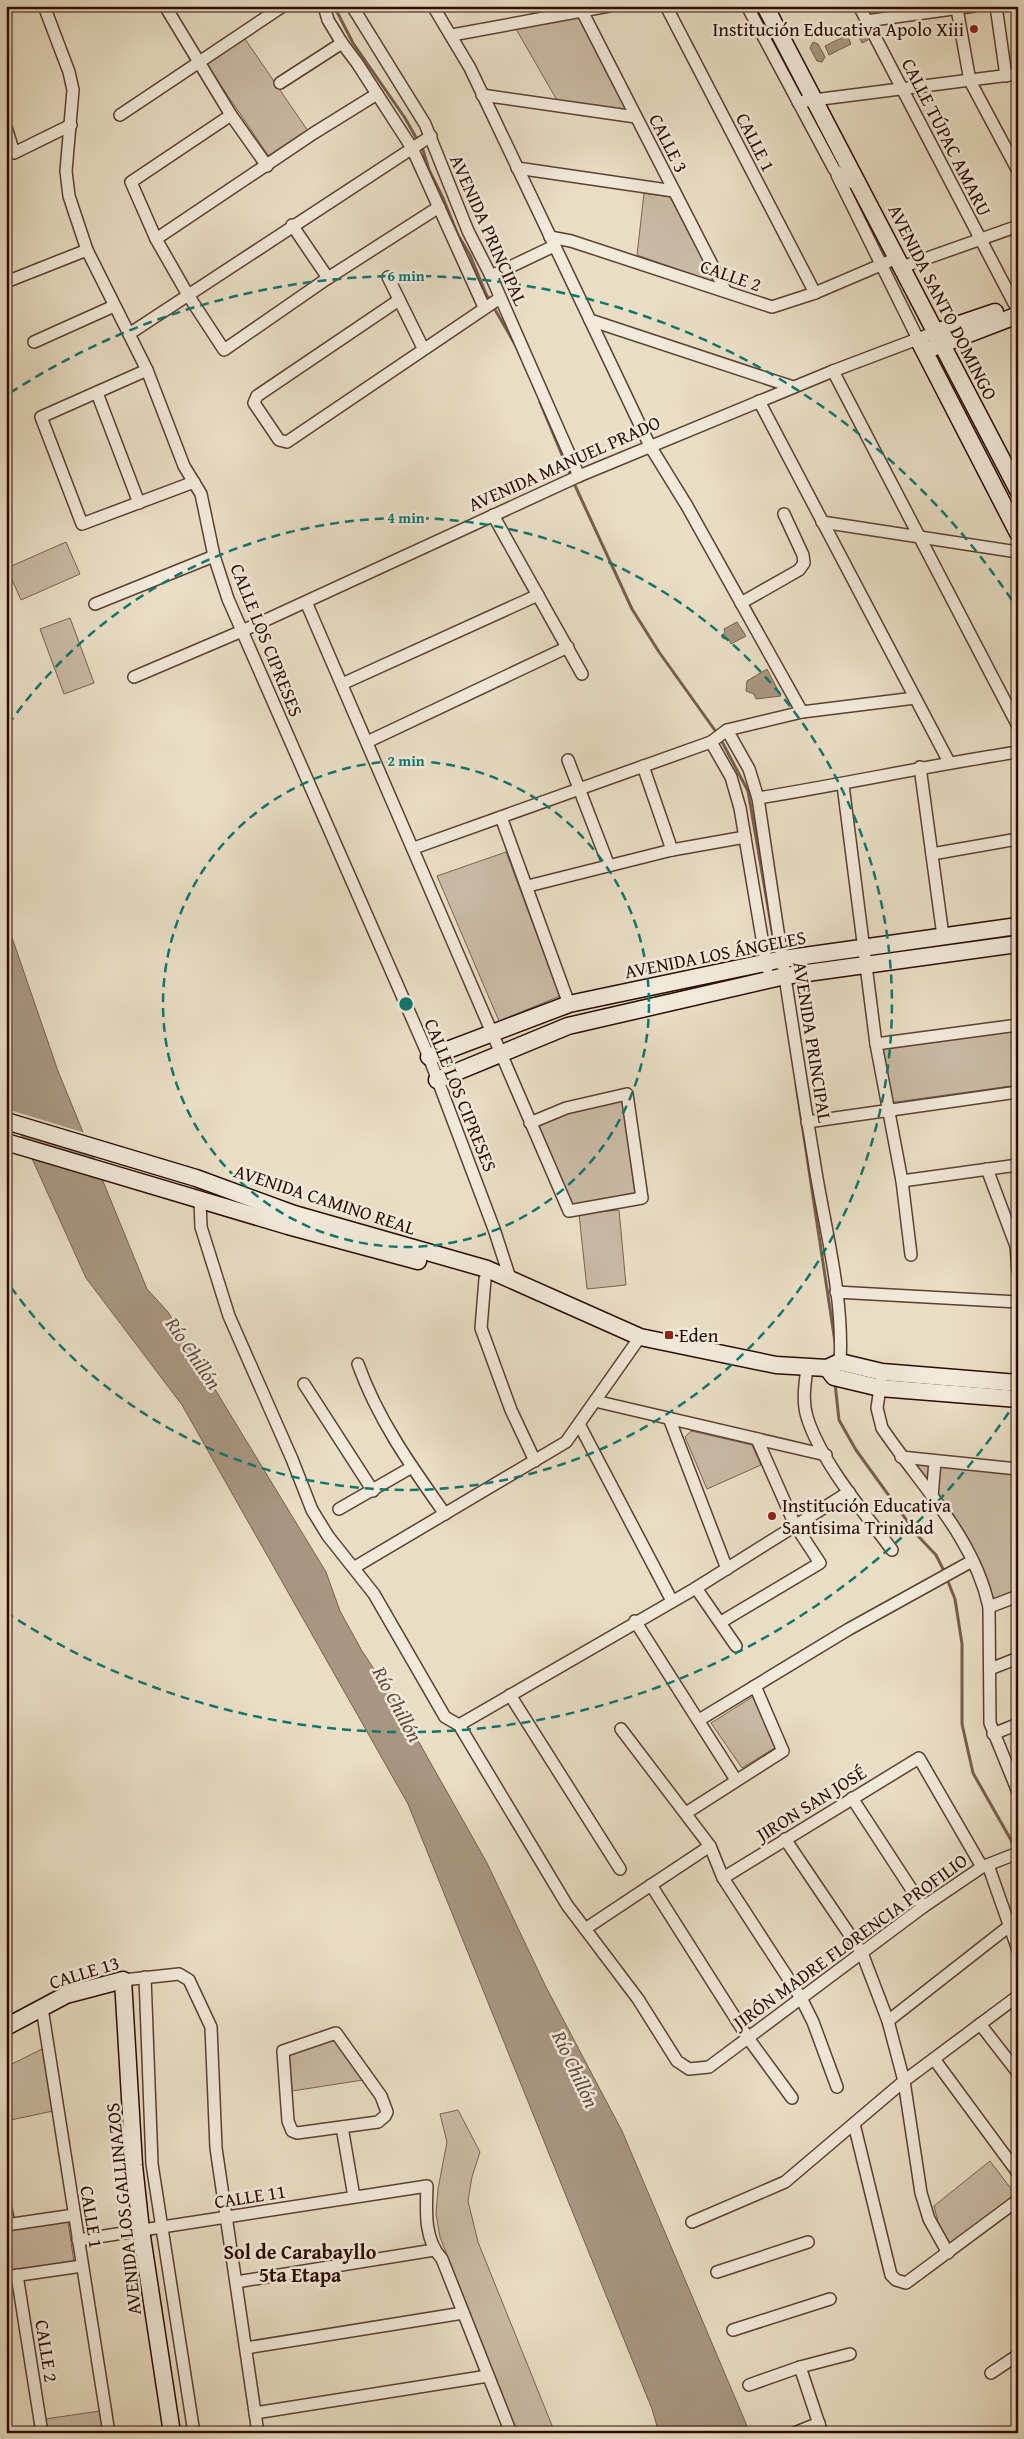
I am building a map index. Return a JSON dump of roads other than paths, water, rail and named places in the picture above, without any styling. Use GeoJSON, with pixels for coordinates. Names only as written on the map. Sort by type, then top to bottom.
{"type":"FeatureCollection","features":[{"type":"Feature","properties":{"kind":"street","name":"CALLE LOS CIPRESES"},"geometry":{"type":"LineString","coordinates":[[44,6],[69,72],[73,90],[67,183],[87,250],[148,370],[184,466],[201,494],[214,556],[228,599],[429,1057],[508,1267],[510,1278]]}},
{"type":"Feature","properties":{"kind":"street"},"geometry":{"type":"LineString","coordinates":[[165,6],[231,115],[267,166]]}},
{"type":"Feature","properties":{"kind":"street"},"geometry":{"type":"LineString","coordinates":[[120,115],[284,6]]}},
{"type":"Feature","properties":{"kind":"street","name":"AVENIDA PRINCIPAL"},"geometry":{"type":"LineString","coordinates":[[324,6],[328,20],[342,43],[377,94],[421,142],[450,190],[478,253],[491,276],[579,476]]}},
{"type":"Feature","properties":{"kind":"street","name":"AVENIDA PRINCIPAL"},"geometry":{"type":"LineString","coordinates":[[352,6],[420,114],[421,142],[439,207],[484,307]]}},
{"type":"Feature","properties":{"kind":"street"},"geometry":{"type":"LineString","coordinates":[[433,6],[452,35],[482,95],[650,446],[687,506],[802,712]]}},
{"type":"Feature","properties":{"kind":"street"},"geometry":{"type":"LineString","coordinates":[[452,35],[609,6]]}},
{"type":"Feature","properties":{"kind":"street","name":"CALLE 1"},"geometry":{"type":"LineString","coordinates":[[666,6],[815,293]]}},
{"type":"Feature","properties":{"kind":"street"},"geometry":{"type":"LineString","coordinates":[[747,6],[834,169],[921,345]]}},
{"type":"Feature","properties":{"kind":"street","name":"AVENIDA SANTO DOMINGO"},"geometry":{"type":"LineString","coordinates":[[765,6],[1015,480]]}},
{"type":"Feature","properties":{"kind":"street","name":"CALLE TÚPAC AMARU"},"geometry":{"type":"LineString","coordinates":[[858,6],[1017,309]]}},
{"type":"Feature","properties":{"kind":"street"},"geometry":{"type":"LineString","coordinates":[[866,21],[974,6]]}},
{"type":"Feature","properties":{"kind":"street"},"geometry":{"type":"LineString","coordinates":[[996,6],[1006,76]]}},
{"type":"Feature","properties":{"kind":"street"},"geometry":{"type":"LineString","coordinates":[[957,8],[970,81],[1018,171]]}},
{"type":"Feature","properties":{"kind":"street","name":"CALLE 3"},"geometry":{"type":"LineString","coordinates":[[582,12],[725,290]]}},
{"type":"Feature","properties":{"kind":"street"},"geometry":{"type":"LineString","coordinates":[[280,83],[342,43]]}},
{"type":"Feature","properties":{"kind":"street"},"geometry":{"type":"LineString","coordinates":[[798,102],[816,102],[1018,74]]}},
{"type":"Feature","properties":{"kind":"street"},"geometry":{"type":"LineString","coordinates":[[156,239],[314,133],[377,94]]}},
{"type":"Feature","properties":{"kind":"street"},"geometry":{"type":"LineString","coordinates":[[482,95],[636,116]]}},
{"type":"Feature","properties":{"kind":"street"},"geometry":{"type":"LineString","coordinates":[[231,115],[131,182],[156,239],[188,295],[224,350],[328,278],[439,207]]}},
{"type":"Feature","properties":{"kind":"street"},"geometry":{"type":"LineString","coordinates":[[6,127],[14,153],[71,125]]}},
{"type":"Feature","properties":{"kind":"street"},"geometry":{"type":"LineString","coordinates":[[129,334],[292,225],[421,142]]}},
{"type":"Feature","properties":{"kind":"street"},"geometry":{"type":"LineString","coordinates":[[1005,146],[1018,144]]}},
{"type":"Feature","properties":{"kind":"street"},"geometry":{"type":"LineString","coordinates":[[517,168],[674,190]]}},
{"type":"Feature","properties":{"kind":"street"},"geometry":{"type":"LineString","coordinates":[[834,169],[844,178],[860,186]]}},
{"type":"Feature","properties":{"kind":"street"},"geometry":{"type":"LineString","coordinates":[[292,225],[328,278]]}},
{"type":"Feature","properties":{"kind":"street","name":"CALLE 2"},"geometry":{"type":"LineString","coordinates":[[552,241],[572,241],[772,307],[815,293],[881,265],[900,263],[1018,226]]}},
{"type":"Feature","properties":{"kind":"street"},"geometry":{"type":"LineString","coordinates":[[491,276],[552,241]]}},
{"type":"Feature","properties":{"kind":"street"},"geometry":{"type":"LineString","coordinates":[[6,282],[87,250]]}},
{"type":"Feature","properties":{"kind":"street"},"geometry":{"type":"LineString","coordinates":[[388,277],[423,348]]}},
{"type":"Feature","properties":{"kind":"street"},"geometry":{"type":"LineString","coordinates":[[399,300],[256,396],[254,403],[279,440],[287,442],[423,348],[500,298]]}},
{"type":"Feature","properties":{"kind":"street"},"geometry":{"type":"LineString","coordinates":[[34,342],[114,306]]}},
{"type":"Feature","properties":{"kind":"street","name":"AVENIDA MANUEL PRADO"},"geometry":{"type":"LineString","coordinates":[[134,677],[242,631],[579,476],[650,446],[833,371],[921,345],[1017,309]]}},
{"type":"Feature","properties":{"kind":"street"},"geometry":{"type":"LineString","coordinates":[[590,320],[793,387]]}},
{"type":"Feature","properties":{"kind":"street","name":"AVENIDA SANTO DOMINGO"},"geometry":{"type":"LineString","coordinates":[[921,345],[1018,533]]}},
{"type":"Feature","properties":{"kind":"street"},"geometry":{"type":"LineString","coordinates":[[148,370],[41,418],[82,524],[194,482]]}},
{"type":"Feature","properties":{"kind":"street"},"geometry":{"type":"LineString","coordinates":[[833,371],[1018,726]]}},
{"type":"Feature","properties":{"kind":"street"},"geometry":{"type":"LineString","coordinates":[[97,392],[139,502]]}},
{"type":"Feature","properties":{"kind":"street"},"geometry":{"type":"LineString","coordinates":[[759,401],[949,762]]}},
{"type":"Feature","properties":{"kind":"street"},"geometry":{"type":"LineString","coordinates":[[741,603],[799,570],[804,563],[803,555],[784,514]]}},
{"type":"Feature","properties":{"kind":"street"},"geometry":{"type":"LineString","coordinates":[[493,515],[582,674]]}},
{"type":"Feature","properties":{"kind":"street"},"geometry":{"type":"LineString","coordinates":[[822,522],[1018,552]]}},
{"type":"Feature","properties":{"kind":"street"},"geometry":{"type":"LineString","coordinates":[[95,604],[214,556]]}},
{"type":"Feature","properties":{"kind":"street"},"geometry":{"type":"LineString","coordinates":[[342,684],[538,595]]}},
{"type":"Feature","properties":{"kind":"street"},"geometry":{"type":"LineString","coordinates":[[306,602],[414,848],[530,1123],[569,1211],[642,1198],[627,1094],[566,1108],[530,1123]]}},
{"type":"Feature","properties":{"kind":"street"},"geometry":{"type":"LineString","coordinates":[[367,742],[568,647]]}},
{"type":"Feature","properties":{"kind":"street"},"geometry":{"type":"LineString","coordinates":[[414,848],[710,742],[727,730],[802,712],[915,698]]}},
{"type":"Feature","properties":{"kind":"street","name":"AVENIDA PRINCIPAL"},"geometry":{"type":"LineString","coordinates":[[727,730],[749,769],[758,798],[807,1122],[836,1292],[841,1346],[833,1365]]}},
{"type":"Feature","properties":{"kind":"street","name":"AVENIDA PRINCIPAL"},"geometry":{"type":"LineString","coordinates":[[710,742],[731,777],[740,808],[768,980]]}},
{"type":"Feature","properties":{"kind":"street"},"geometry":{"type":"LineString","coordinates":[[758,798],[843,785],[920,767],[1018,752]]}},
{"type":"Feature","properties":{"kind":"street"},"geometry":{"type":"LineString","coordinates":[[568,760],[609,866]]}},
{"type":"Feature","properties":{"kind":"street"},"geometry":{"type":"LineString","coordinates":[[643,766],[672,850]]}},
{"type":"Feature","properties":{"kind":"street"},"geometry":{"type":"LineString","coordinates":[[920,767],[943,936]]}},
{"type":"Feature","properties":{"kind":"street"},"geometry":{"type":"LineString","coordinates":[[843,785],[876,1044],[902,1181],[911,1254]]}},
{"type":"Feature","properties":{"kind":"street"},"geometry":{"type":"LineString","coordinates":[[501,817],[528,886],[569,1004]]}},
{"type":"Feature","properties":{"kind":"street"},"geometry":{"type":"LineString","coordinates":[[528,886],[672,850],[745,837]]}},
{"type":"Feature","properties":{"kind":"street"},"geometry":{"type":"LineString","coordinates":[[932,854],[1018,839]]}},
{"type":"Feature","properties":{"kind":"street","name":"AVENIDA LOS ÁNGELES"},"geometry":{"type":"LineString","coordinates":[[429,1057],[569,1004],[782,959],[1018,926]]}},
{"type":"Feature","properties":{"kind":"street","name":"AVENIDA LOS ÁNGELES"},"geometry":{"type":"LineString","coordinates":[[437,1080],[500,1052],[568,1026],[785,976],[1018,944]]}},
{"type":"Feature","properties":{"kind":"street"},"geometry":{"type":"LineString","coordinates":[[876,1044],[1018,1025]]}},
{"type":"Feature","properties":{"kind":"street"},"geometry":{"type":"LineString","coordinates":[[807,1122],[1018,1092]]}},
{"type":"Feature","properties":{"kind":"street","name":"AVENIDA CAMINO REAL"},"geometry":{"type":"LineString","coordinates":[[6,1121],[196,1178],[294,1214],[510,1278],[633,1334]]}},
{"type":"Feature","properties":{"kind":"street","name":"AVENIDA CAMINO REAL"},"geometry":{"type":"LineString","coordinates":[[6,1142],[196,1199],[485,1280],[586,1324],[776,1365],[807,1368],[833,1365]]}},
{"type":"Feature","properties":{"kind":"street"},"geometry":{"type":"LineString","coordinates":[[902,1181],[1018,1165]]}},
{"type":"Feature","properties":{"kind":"street"},"geometry":{"type":"LineString","coordinates":[[987,1169],[1017,1245],[1018,1271]]}},
{"type":"Feature","properties":{"kind":"street"},"geometry":{"type":"LineString","coordinates":[[196,1199],[203,1236],[243,1351],[292,1459],[312,1510],[328,1536],[355,1567],[374,1594],[445,1717],[459,1725],[557,1889],[585,1928],[710,1846]]}},
{"type":"Feature","properties":{"kind":"street"},"geometry":{"type":"LineString","coordinates":[[485,1280],[481,1328],[511,1410],[535,1460]]}},
{"type":"Feature","properties":{"kind":"street"},"geometry":{"type":"LineString","coordinates":[[836,1292],[1018,1302]]}},
{"type":"Feature","properties":{"kind":"street"},"geometry":{"type":"LineString","coordinates":[[355,1567],[566,1442],[595,1401],[633,1334]]}},
{"type":"Feature","properties":{"kind":"street"},"geometry":{"type":"LineString","coordinates":[[358,1364],[370,1398],[412,1467],[445,1514]]}},
{"type":"Feature","properties":{"kind":"street"},"geometry":{"type":"LineString","coordinates":[[833,1365],[834,1377],[1018,1383]]}},
{"type":"Feature","properties":{"kind":"street"},"geometry":{"type":"LineString","coordinates":[[807,1368],[804,1399],[806,1416],[826,1455],[849,1492],[892,1550]]}},
{"type":"Feature","properties":{"kind":"street"},"geometry":{"type":"LineString","coordinates":[[881,1380],[1018,1400]]}},
{"type":"Feature","properties":{"kind":"street"},"geometry":{"type":"LineString","coordinates":[[881,1380],[877,1408],[882,1428],[901,1457],[958,1532],[986,1592],[989,1607],[990,1723],[1017,1790]]}},
{"type":"Feature","properties":{"kind":"street"},"geometry":{"type":"LineString","coordinates":[[304,1384],[373,1491]]}},
{"type":"Feature","properties":{"kind":"street"},"geometry":{"type":"LineString","coordinates":[[595,1401],[826,1455]]}},
{"type":"Feature","properties":{"kind":"street"},"geometry":{"type":"LineString","coordinates":[[669,1418],[727,1569]]}},
{"type":"Feature","properties":{"kind":"street"},"geometry":{"type":"LineString","coordinates":[[579,1424],[672,1601]]}},
{"type":"Feature","properties":{"kind":"street"},"geometry":{"type":"LineString","coordinates":[[721,1622],[820,1563],[795,1525],[757,1439]]}},
{"type":"Feature","properties":{"kind":"street"},"geometry":{"type":"LineString","coordinates":[[901,1457],[935,1462],[1018,1468]]}},
{"type":"Feature","properties":{"kind":"street"},"geometry":{"type":"LineString","coordinates":[[932,1497],[935,1462]]}},
{"type":"Feature","properties":{"kind":"street"},"geometry":{"type":"LineString","coordinates":[[338,1509],[373,1491],[412,1467]]}},
{"type":"Feature","properties":{"kind":"street"},"geometry":{"type":"LineString","coordinates":[[459,1725],[696,1588],[849,1492]]}},
{"type":"Feature","properties":{"kind":"street"},"geometry":{"type":"LineString","coordinates":[[699,1720],[849,1629],[972,1561]]}},
{"type":"Feature","properties":{"kind":"street"},"geometry":{"type":"LineString","coordinates":[[696,1588],[736,1646]]}},
{"type":"Feature","properties":{"kind":"street"},"geometry":{"type":"LineString","coordinates":[[989,1607],[1018,1596]]}},
{"type":"Feature","properties":{"kind":"street"},"geometry":{"type":"LineString","coordinates":[[635,1622],[736,1780]]}},
{"type":"Feature","properties":{"kind":"street"},"geometry":{"type":"LineString","coordinates":[[990,1669],[1018,1658]]}},
{"type":"Feature","properties":{"kind":"street"},"geometry":{"type":"LineString","coordinates":[[686,1813],[784,1751],[755,1686]]}},
{"type":"Feature","properties":{"kind":"street"},"geometry":{"type":"LineString","coordinates":[[510,1695],[620,1869]]}},
{"type":"Feature","properties":{"kind":"street"},"geometry":{"type":"LineString","coordinates":[[993,1734],[1018,1724]]}},
{"type":"Feature","properties":{"kind":"street"},"geometry":{"type":"LineString","coordinates":[[621,1729],[710,1846],[723,1878],[801,1998],[813,2022],[837,2087]]}},
{"type":"Feature","properties":{"kind":"street","name":"JIRON SAN JOSÉ"},"geometry":{"type":"LineString","coordinates":[[723,1878],[918,1758],[985,1866]]}},
{"type":"Feature","properties":{"kind":"street"},"geometry":{"type":"LineString","coordinates":[[852,1798],[923,1907]]}},
{"type":"Feature","properties":{"kind":"street"},"geometry":{"type":"LineString","coordinates":[[784,1839],[862,1953],[888,2021],[904,2081],[921,2193],[929,2218],[948,2253]]}},
{"type":"Feature","properties":{"kind":"street","name":"JIRÓN MADRE FLORENCIA PROFILIO"},"geometry":{"type":"LineString","coordinates":[[585,1928],[633,1991],[680,2065],[694,2070],[709,2067],[923,1907],[985,1866],[1018,1853]]}},
{"type":"Feature","properties":{"kind":"street"},"geometry":{"type":"LineString","coordinates":[[985,1866],[1018,1950]]}},
{"type":"Feature","properties":{"kind":"street"},"geometry":{"type":"LineString","coordinates":[[651,1885],[748,2038],[792,2098]]}},
{"type":"Feature","properties":{"kind":"street"},"geometry":{"type":"LineString","coordinates":[[888,2021],[1008,1927]]}},
{"type":"Feature","properties":{"kind":"street","name":"CALLE 13"},"geometry":{"type":"LineString","coordinates":[[6,2027],[66,1995],[124,1980],[179,1974],[189,1980],[211,2027],[216,2148],[226,2217]]}},
{"type":"Feature","properties":{"kind":"street"},"geometry":{"type":"LineString","coordinates":[[145,1977],[150,2130],[161,2227],[194,2433]]}},
{"type":"Feature","properties":{"kind":"street","name":"AVENIDA LOS GALLINAZOS"},"geometry":{"type":"LineString","coordinates":[[124,1980],[134,2165],[141,2230],[172,2433]]}},
{"type":"Feature","properties":{"kind":"street"},"geometry":{"type":"LineString","coordinates":[[692,2222],[786,2182],[904,2081],[1018,1996]]}},
{"type":"Feature","properties":{"kind":"street","name":"CALLE 1"},"geometry":{"type":"LineString","coordinates":[[42,2008],[109,2433]]}},
{"type":"Feature","properties":{"kind":"street"},"geometry":{"type":"LineString","coordinates":[[980,2024],[1018,2073]]}},
{"type":"Feature","properties":{"kind":"street"},"geometry":{"type":"LineString","coordinates":[[334,2033],[338,2034],[387,2107],[385,2116],[378,2122],[342,2127],[302,2133],[292,2131],[288,2121],[283,2053],[285,2049],[334,2033]]}},
{"type":"Feature","properties":{"kind":"street"},"geometry":{"type":"LineString","coordinates":[[934,2059],[1018,2173]]}},
{"type":"Feature","properties":{"kind":"street"},"geometry":{"type":"LineString","coordinates":[[854,2124],[891,2275],[896,2280],[906,2283],[1018,2200]]}},
{"type":"Feature","properties":{"kind":"street"},"geometry":{"type":"LineString","coordinates":[[342,2127],[354,2197]]}},
{"type":"Feature","properties":{"kind":"street","name":"CALLE 11"},"geometry":{"type":"LineString","coordinates":[[78,2240],[427,2186],[427,2220],[434,2250]]}},
{"type":"Feature","properties":{"kind":"street"},"geometry":{"type":"LineString","coordinates":[[6,2209],[7,2225],[74,2215]]}},
{"type":"Feature","properties":{"kind":"street"},"geometry":{"type":"LineString","coordinates":[[226,2217],[258,2433]]}},
{"type":"Feature","properties":{"kind":"street"},"geometry":{"type":"LineString","coordinates":[[717,2272],[808,2242]]}},
{"type":"Feature","properties":{"kind":"street"},"geometry":{"type":"LineString","coordinates":[[236,2282],[434,2250],[442,2259],[510,2433]]}},
{"type":"Feature","properties":{"kind":"street"},"geometry":{"type":"LineString","coordinates":[[12,2276],[82,2266]]}},
{"type":"Feature","properties":{"kind":"street","name":"CALLE 2"},"geometry":{"type":"LineString","coordinates":[[12,2276],[42,2433]]}},
{"type":"Feature","properties":{"kind":"street"},"geometry":{"type":"LineString","coordinates":[[733,2330],[830,2299]]}},
{"type":"Feature","properties":{"kind":"street"},"geometry":{"type":"LineString","coordinates":[[246,2348],[463,2313]]}},
{"type":"Feature","properties":{"kind":"street"},"geometry":{"type":"LineString","coordinates":[[749,2385],[850,2354]]}},
{"type":"Feature","properties":{"kind":"street"},"geometry":{"type":"LineString","coordinates":[[991,2374],[1018,2355]]}},
{"type":"Feature","properties":{"kind":"street"},"geometry":{"type":"LineString","coordinates":[[794,2433],[821,2428],[800,2368]]}},
{"type":"Feature","properties":{"kind":"street"},"geometry":{"type":"LineString","coordinates":[[255,2413],[488,2376]]}},
{"type":"Feature","properties":{"kind":"water"},"geometry":{"type":"Polygon","coordinates":[[[861,26],[868,40],[862,43],[855,29],[861,26]]]}},
{"type":"Feature","properties":{"kind":"water"},"geometry":{"type":"Polygon","coordinates":[[[847,35],[851,44],[829,55],[825,46],[847,35]]]}},
{"type":"Feature","properties":{"kind":"water"},"geometry":{"type":"Polygon","coordinates":[[[813,42],[818,44],[825,57],[822,62],[817,61],[810,48],[813,42]]]}},
{"type":"Feature","properties":{"kind":"water"},"geometry":{"type":"Polygon","coordinates":[[[737,622],[746,636],[731,644],[729,640],[722,638],[722,635],[725,633],[724,629],[737,622]]]}},
{"type":"Feature","properties":{"kind":"water"},"geometry":{"type":"Polygon","coordinates":[[[767,669],[781,696],[756,699],[754,694],[746,691],[747,681],[767,669]]]}},
{"type":"Feature","properties":{"kind":"water","name":"Río Chillón"},"geometry":{"type":"Polygon","coordinates":[[[6,920],[58,1071],[147,1289],[168,1312],[326,1572],[340,1611],[362,1651],[398,1705],[487,1863],[545,1985],[622,2131],[750,2433],[659,2433],[652,2409],[408,1804],[182,1405],[86,1278],[6,1099],[6,920]]]}},
{"type":"Feature","properties":{"kind":"waterway"},"geometry":{"type":"LineString","coordinates":[[334,6],[353,43],[405,118],[423,150],[429,170],[458,235],[470,255],[486,294],[516,346]]}},
{"type":"Feature","properties":{"kind":"waterway"},"geometry":{"type":"LineString","coordinates":[[540,402],[572,479],[632,609],[659,652],[719,736],[748,791],[776,954]]}},
{"type":"Feature","properties":{"kind":"waterway"},"geometry":{"type":"LineString","coordinates":[[796,1084],[835,1342]]}},
{"type":"Feature","properties":{"kind":"waterway"},"geometry":{"type":"LineString","coordinates":[[835,1383],[839,1420],[856,1450],[918,1536],[936,1555],[945,1573]]}},
{"type":"Feature","properties":{"kind":"waterway"},"geometry":{"type":"LineString","coordinates":[[947,1579],[955,1599],[962,1644],[962,1724],[973,1773],[1011,1840],[1015,1851]]}},
{"type":"Feature","properties":{"kind":"place","name":"Institución Educativa Apolo Xiii"},"geometry":{"type":"Point","coordinates":[974,29]}},
{"type":"Feature","properties":{"kind":"place","name":"Eden"},"geometry":{"type":"Point","coordinates":[669,1335]}},
{"type":"Feature","properties":{"kind":"place","name":"Institución Educativa Santisima Trinidad"},"geometry":{"type":"Point","coordinates":[772,1516]}},
{"type":"Feature","properties":{"kind":"district","name":"Sol de Carabayllo 5ta Etapa"},"geometry":{"type":"Point","coordinates":[300,2262]}}]}
